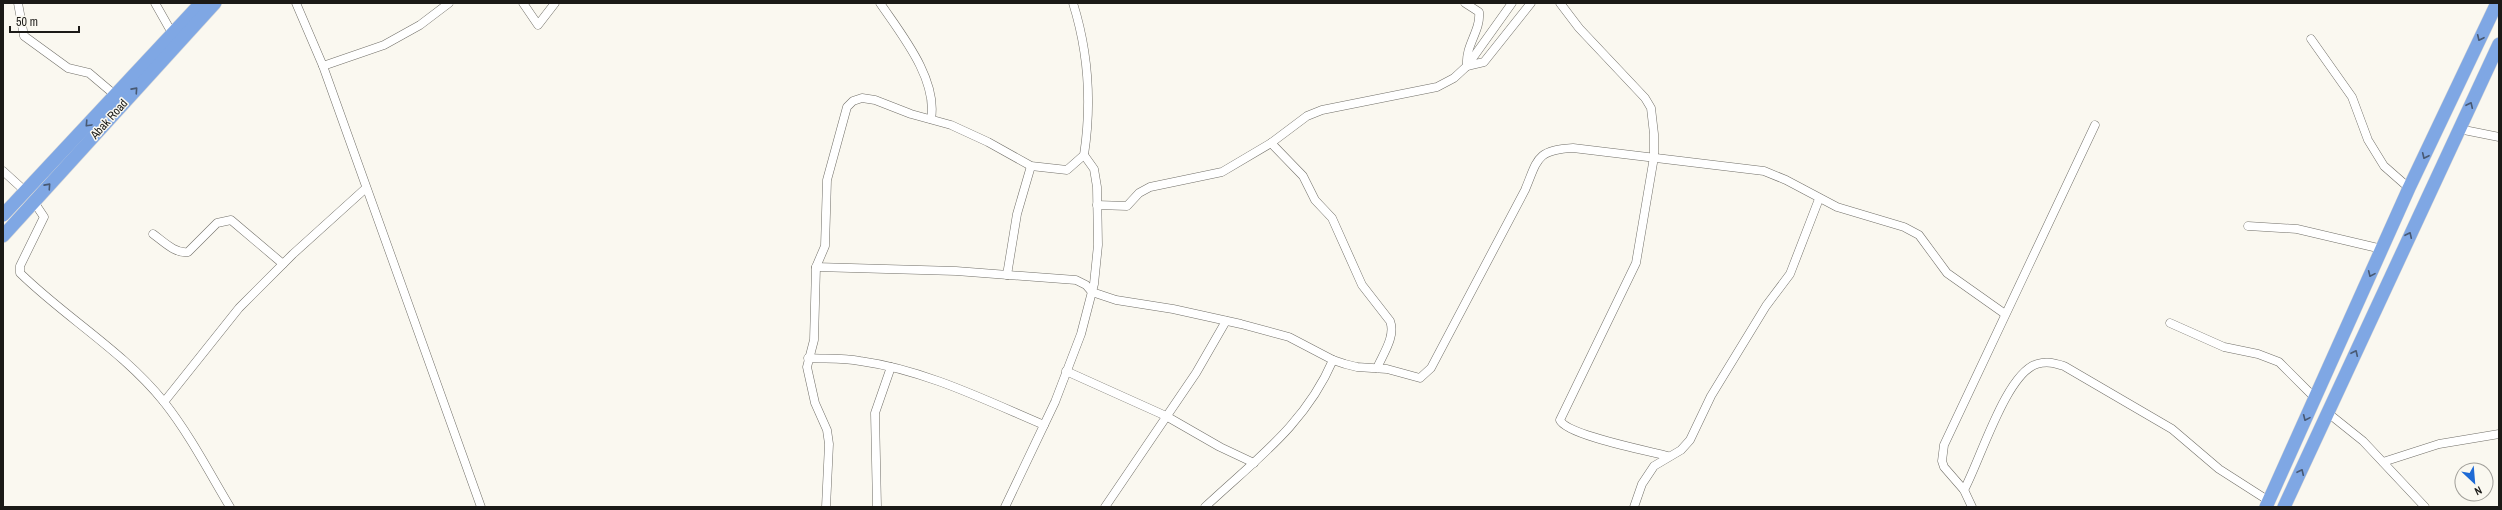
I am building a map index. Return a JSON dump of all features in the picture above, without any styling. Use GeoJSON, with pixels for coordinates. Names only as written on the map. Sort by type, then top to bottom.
{"type":"FeatureCollection","features":[{"type":"Feature","properties":{"kind":"highway","name":"Abak Road"},"geometry":{"type":"LineString","coordinates":[[3,215],[200,3]]}},
{"type":"Feature","properties":{"kind":"highway","name":"Abak Road"},"geometry":{"type":"LineString","coordinates":[[3,236],[215,3]]}},
{"type":"Feature","properties":{"kind":"highway"},"geometry":{"type":"LineString","coordinates":[[2267,504],[2409,188],[2497,3]]}},
{"type":"Feature","properties":{"kind":"highway"},"geometry":{"type":"LineString","coordinates":[[2284,507],[2499,44]]}},
{"type":"Feature","properties":{"kind":"street"},"geometry":{"type":"LineString","coordinates":[[18,3],[24,36],[68,68],[89,73],[115,96]]}},
{"type":"Feature","properties":{"kind":"street"},"geometry":{"type":"LineString","coordinates":[[155,3],[172,33]]}},
{"type":"Feature","properties":{"kind":"street"},"geometry":{"type":"LineString","coordinates":[[296,3],[323,66],[481,507]]}},
{"type":"Feature","properties":{"kind":"street"},"geometry":{"type":"LineString","coordinates":[[323,66],[384,45],[420,25],[449,3]]}},
{"type":"Feature","properties":{"kind":"street"},"geometry":{"type":"LineString","coordinates":[[523,3],[538,26],[555,3]]}},
{"type":"Feature","properties":{"kind":"street"},"geometry":{"type":"LineString","coordinates":[[880,3],[912,49],[931,99],[931,119]]}},
{"type":"Feature","properties":{"kind":"street"},"geometry":{"type":"LineString","coordinates":[[826,507],[830,444],[827,430],[808,380],[808,358],[814,340],[816,267],[825,246],[827,180],[847,107],[853,101],[862,98],[931,119],[988,142],[1031,166],[1067,170],[1084,155],[1087,136],[1088,70],[1083,36],[1073,3]]}},
{"type":"Feature","properties":{"kind":"street"},"geometry":{"type":"LineString","coordinates":[[1465,3],[1479,12],[1480,20],[1468,50],[1467,66]]}},
{"type":"Feature","properties":{"kind":"street"},"geometry":{"type":"LineString","coordinates":[[1097,205],[1128,206],[1139,193],[1150,187],[1222,172],[1271,143],[1307,116],[1322,110],[1437,87],[1454,78],[1467,66],[1512,3]]}},
{"type":"Feature","properties":{"kind":"street"},"geometry":{"type":"LineString","coordinates":[[1467,66],[1484,62],[1531,3]]}},
{"type":"Feature","properties":{"kind":"street"},"geometry":{"type":"LineString","coordinates":[[1560,3],[1579,28],[1645,98],[1650,108],[1654,134],[1654,157],[1636,263],[1560,420],[1564,426],[1593,438],[1668,456]]}},
{"type":"Feature","properties":{"kind":"street"},"geometry":{"type":"LineString","coordinates":[[2311,39],[2352,97],[2368,140],[2384,166],[2409,188]]}},
{"type":"Feature","properties":{"kind":"street"},"geometry":{"type":"LineString","coordinates":[[1972,507],[1964,490],[1944,467],[1942,461],[1944,445],[2095,125]]}},
{"type":"Feature","properties":{"kind":"street"},"geometry":{"type":"LineString","coordinates":[[2459,130],[2499,137]]}},
{"type":"Feature","properties":{"kind":"street"},"geometry":{"type":"LineString","coordinates":[[1271,143],[1303,176],[1315,200],[1332,218],[1362,285],[1390,321],[1392,334],[1377,368]]}},
{"type":"Feature","properties":{"kind":"street"},"geometry":{"type":"LineString","coordinates":[[816,267],[956,271],[1076,280],[1086,284],[1092,292],[1116,300],[1226,321],[1289,337],[1332,360],[1357,367],[1377,368],[1420,378],[1431,368],[1525,190],[1536,162],[1544,152],[1555,148],[1573,148],[1764,171],[1786,180],[1837,208],[1904,227],[1919,235],[1946,272],[2005,314]]}},
{"type":"Feature","properties":{"kind":"street"},"geometry":{"type":"LineString","coordinates":[[1008,506],[1044,425],[1081,334],[1097,270],[1097,205],[1094,169],[1084,155]]}},
{"type":"Feature","properties":{"kind":"street"},"geometry":{"type":"LineString","coordinates":[[1006,275],[1017,214],[1031,166]]}},
{"type":"Feature","properties":{"kind":"street"},"geometry":{"type":"LineString","coordinates":[[3,171],[25,191]]}},
{"type":"Feature","properties":{"kind":"street"},"geometry":{"type":"LineString","coordinates":[[164,402],[239,308],[283,264],[366,188]]}},
{"type":"Feature","properties":{"kind":"street"},"geometry":{"type":"LineString","coordinates":[[1634,507],[1647,474],[1654,466],[1668,456],[1681,450],[1690,440],[1711,396],[1766,306],[1790,274],[1819,199]]}},
{"type":"Feature","properties":{"kind":"street"},"geometry":{"type":"LineString","coordinates":[[34,202],[44,217],[20,266],[20,273],[131,367],[164,402],[195,446],[230,507]]}},
{"type":"Feature","properties":{"kind":"street"},"geometry":{"type":"LineString","coordinates":[[153,234],[175,250],[182,253],[188,252],[217,223],[231,220],[283,264]]}},
{"type":"Feature","properties":{"kind":"street"},"geometry":{"type":"LineString","coordinates":[[2248,226],[2297,230],[2382,249]]}},
{"type":"Feature","properties":{"kind":"street"},"geometry":{"type":"LineString","coordinates":[[1105,507],[1196,373],[1226,321]]}},
{"type":"Feature","properties":{"kind":"street"},"geometry":{"type":"LineString","coordinates":[[2170,323],[2224,347],[2258,354],[2279,362],[2315,398]]}},
{"type":"Feature","properties":{"kind":"street"},"geometry":{"type":"LineString","coordinates":[[808,358],[860,360],[891,367],[959,389],[1044,425]]}},
{"type":"Feature","properties":{"kind":"street"},"geometry":{"type":"LineString","coordinates":[[1205,507],[1277,443],[1309,405],[1323,384],[1332,360]]}},
{"type":"Feature","properties":{"kind":"street"},"geometry":{"type":"LineString","coordinates":[[1964,490],[2011,388],[2023,372],[2036,364],[2049,362],[2064,366],[2172,429],[2219,469],[2267,504]]}},
{"type":"Feature","properties":{"kind":"street"},"geometry":{"type":"LineString","coordinates":[[877,507],[875,413],[891,367]]}},
{"type":"Feature","properties":{"kind":"street"},"geometry":{"type":"LineString","coordinates":[[1066,371],[1166,416],[1220,447],[1254,463]]}},
{"type":"Feature","properties":{"kind":"street"},"geometry":{"type":"LineString","coordinates":[[2328,412],[2363,441],[2425,507]]}},
{"type":"Feature","properties":{"kind":"street"},"geometry":{"type":"LineString","coordinates":[[2383,462],[2439,444],[2499,434]]}}]}
